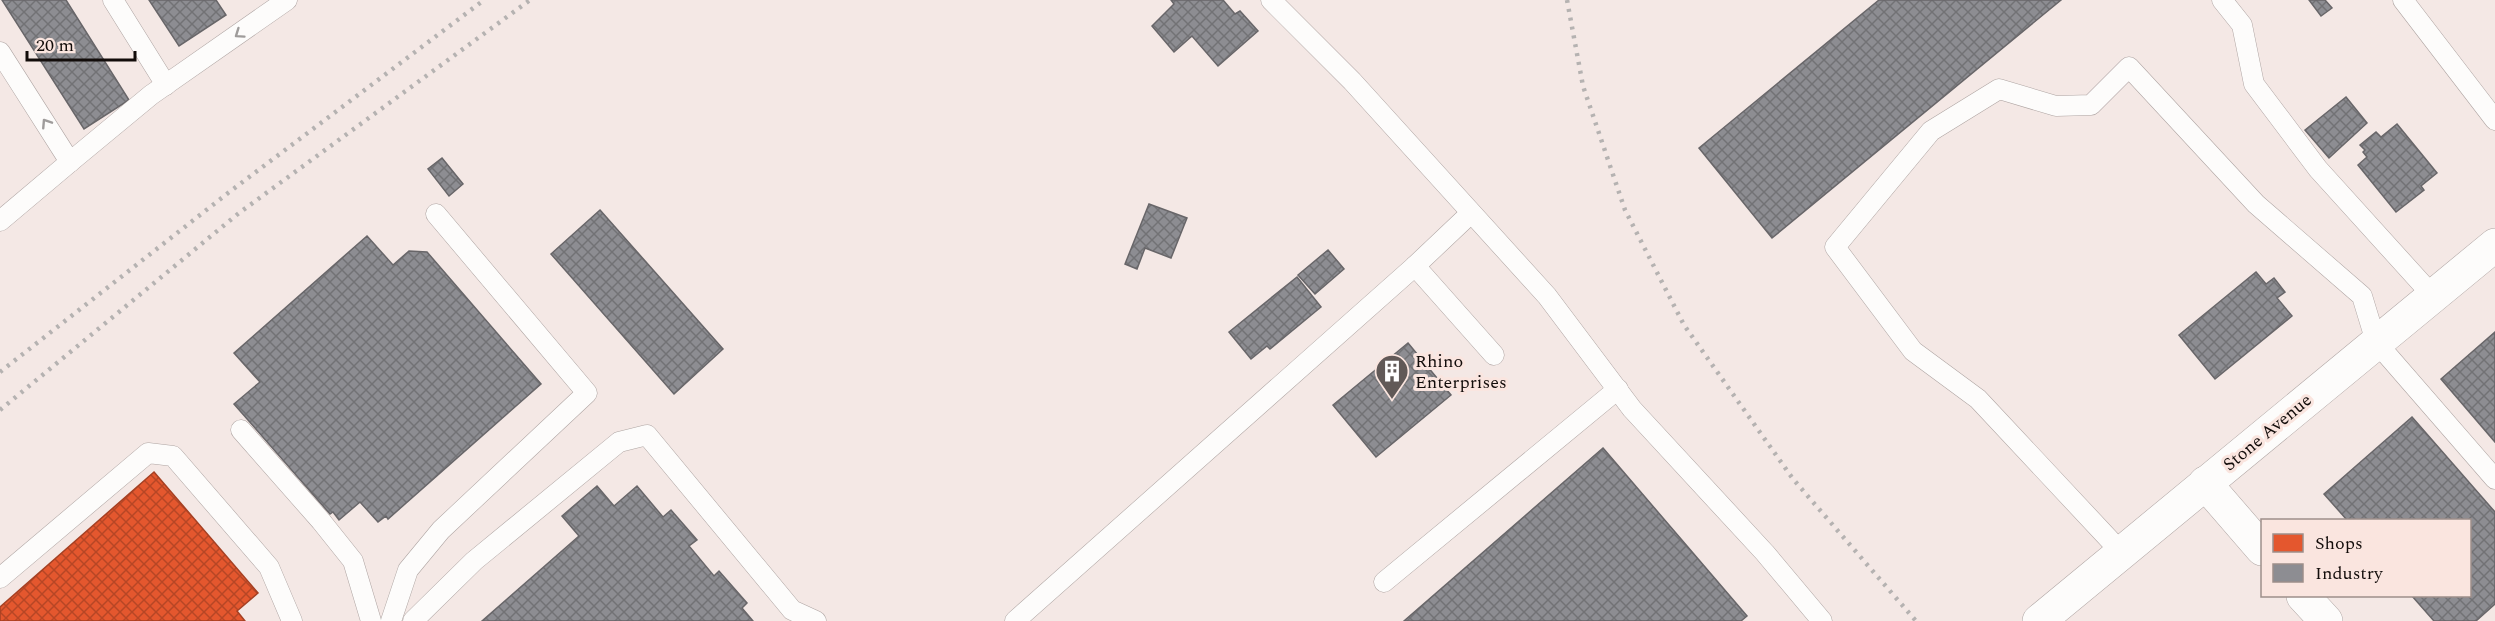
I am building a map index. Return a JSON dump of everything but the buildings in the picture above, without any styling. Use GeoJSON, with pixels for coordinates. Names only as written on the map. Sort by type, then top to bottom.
{"type":"FeatureCollection","features":[{"type":"Feature","properties":{"kind":"street","name":"Stone Avenue"},"geometry":{"type":"LineString","coordinates":[[2039,621],[2495,245]]}},
{"type":"Feature","properties":{"kind":"street"},"geometry":{"type":"LineString","coordinates":[[2205,483],[2261,548]]}},
{"type":"Feature","properties":{"kind":"street"},"geometry":{"type":"LineString","coordinates":[[2304,597],[2326,621]]}},
{"type":"Feature","properties":{"kind":"lane"},"geometry":{"type":"LineString","coordinates":[[113,0],[166,86]]}},
{"type":"Feature","properties":{"kind":"lane"},"geometry":{"type":"LineString","coordinates":[[0,221],[261,8],[287,0]]}},
{"type":"Feature","properties":{"kind":"lane"},"geometry":{"type":"LineString","coordinates":[[1271,0],[1352,81],[1546,296],[1632,409],[1766,553],[1822,621]]}},
{"type":"Feature","properties":{"kind":"lane"},"geometry":{"type":"LineString","coordinates":[[2222,0],[2242,25],[2254,84],[2318,169],[2433,296]]}},
{"type":"Feature","properties":{"kind":"lane"},"geometry":{"type":"LineString","coordinates":[[2403,0],[2495,120]]}},
{"type":"Feature","properties":{"kind":"lane"},"geometry":{"type":"LineString","coordinates":[[0,52],[70,162]]}},
{"type":"Feature","properties":{"kind":"lane"},"geometry":{"type":"LineString","coordinates":[[2122,553],[1978,399],[1913,351],[1834,247],[1931,131],[1999,89],[2056,106],[2091,105],[2129,67],[2256,204],[2362,296],[2376,342],[2495,479]]}},
{"type":"Feature","properties":{"kind":"lane"},"geometry":{"type":"LineString","coordinates":[[1015,621],[1415,266],[1471,213]]}},
{"type":"Feature","properties":{"kind":"lane"},"geometry":{"type":"LineString","coordinates":[[391,621],[408,570],[441,530],[587,393],[436,214]]}},
{"type":"Feature","properties":{"kind":"lane"},"geometry":{"type":"LineString","coordinates":[[1415,266],[1494,355]]}},
{"type":"Feature","properties":{"kind":"lane"},"geometry":{"type":"LineString","coordinates":[[1383,582],[1618,389]]}},
{"type":"Feature","properties":{"kind":"lane"},"geometry":{"type":"LineString","coordinates":[[241,430],[321,520],[353,561],[371,621]]}},
{"type":"Feature","properties":{"kind":"lane"},"geometry":{"type":"LineString","coordinates":[[413,621],[474,561],[619,442],[647,435],[792,610],[816,621]]}},
{"type":"Feature","properties":{"kind":"lane"},"geometry":{"type":"LineString","coordinates":[[0,578],[148,453],[173,456],[269,567],[292,621]]}},
{"type":"Feature","properties":{"kind":"railway"},"geometry":{"type":"LineString","coordinates":[[0,372],[228,193],[484,0]]}},
{"type":"Feature","properties":{"kind":"railway"},"geometry":{"type":"LineString","coordinates":[[0,410],[239,213],[530,0]]}},
{"type":"Feature","properties":{"kind":"railway"},"geometry":{"type":"LineString","coordinates":[[1567,0],[1583,86],[1625,210],[1684,325],[1793,479],[1916,621]]}},
{"type":"Feature","properties":{"kind":"place","name":"Rhino Enterprises"},"geometry":{"type":"Point","coordinates":[1392,400]}}]}
